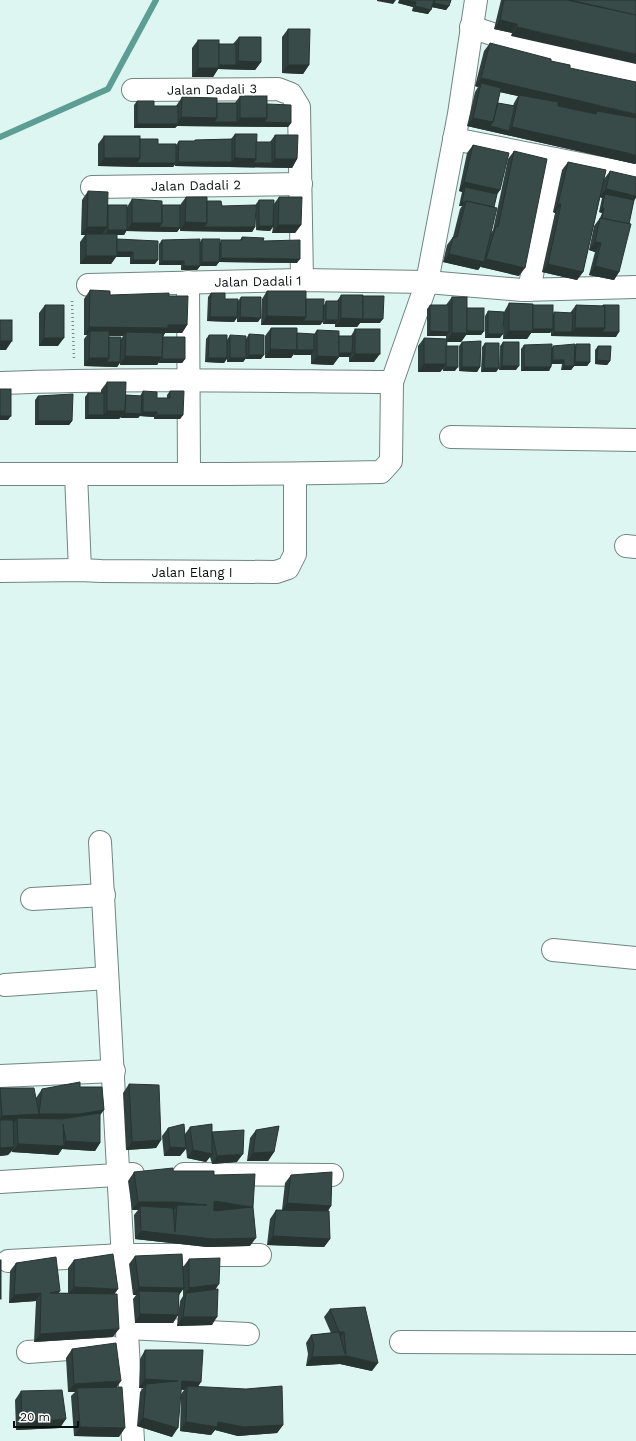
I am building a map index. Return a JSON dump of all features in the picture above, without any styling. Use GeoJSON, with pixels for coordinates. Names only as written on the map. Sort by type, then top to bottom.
{"type":"FeatureCollection","features":[{"type":"Feature","properties":{"kind":"street"},"geometry":{"type":"LineString","coordinates":[[0,474],[295,474],[381,472],[390,461],[392,382],[427,282],[454,139],[476,0]]}},
{"type":"Feature","properties":{"kind":"street"},"geometry":{"type":"LineString","coordinates":[[471,28],[538,49],[636,75]]}},
{"type":"Feature","properties":{"kind":"street","name":"Jalan Dadali 3"},"geometry":{"type":"LineString","coordinates":[[133,90],[278,89],[290,94],[299,106],[301,184]]}},
{"type":"Feature","properties":{"kind":"street"},"geometry":{"type":"LineString","coordinates":[[454,139],[636,174]]}},
{"type":"Feature","properties":{"kind":"street"},"geometry":{"type":"LineString","coordinates":[[529,290],[555,159]]}},
{"type":"Feature","properties":{"kind":"street"},"geometry":{"type":"LineString","coordinates":[[301,184],[302,280]]}},
{"type":"Feature","properties":{"kind":"street","name":"Jalan Dadali 2"},"geometry":{"type":"LineString","coordinates":[[92,187],[301,184]]}},
{"type":"Feature","properties":{"kind":"street","name":"Jalan Dadali 1"},"geometry":{"type":"LineString","coordinates":[[88,284],[302,280],[427,282],[529,290],[636,287]]}},
{"type":"Feature","properties":{"kind":"street"},"geometry":{"type":"LineString","coordinates":[[188,282],[189,473]]}},
{"type":"Feature","properties":{"kind":"street"},"geometry":{"type":"LineString","coordinates":[[0,383],[75,380],[392,382]]}},
{"type":"Feature","properties":{"kind":"street"},"geometry":{"type":"LineString","coordinates":[[451,437],[636,440]]}},
{"type":"Feature","properties":{"kind":"street"},"geometry":{"type":"LineString","coordinates":[[76,474],[80,570]]}},
{"type":"Feature","properties":{"kind":"street","name":"Jalan Elang I"},"geometry":{"type":"LineString","coordinates":[[0,571],[80,570],[276,572],[288,568],[295,554],[295,474]]}},
{"type":"Feature","properties":{"kind":"street"},"geometry":{"type":"LineString","coordinates":[[100,842],[104,895],[106,978],[114,1071],[122,1255],[133,1441]]}},
{"type":"Feature","properties":{"kind":"street"},"geometry":{"type":"LineString","coordinates":[[32,899],[104,895]]}},
{"type":"Feature","properties":{"kind":"street"},"geometry":{"type":"LineString","coordinates":[[553,950],[636,958]]}},
{"type":"Feature","properties":{"kind":"street"},"geometry":{"type":"LineString","coordinates":[[5,985],[106,978]]}},
{"type":"Feature","properties":{"kind":"street"},"geometry":{"type":"LineString","coordinates":[[0,1076],[114,1071]]}},
{"type":"Feature","properties":{"kind":"street"},"geometry":{"type":"LineString","coordinates":[[0,1182],[118,1174],[332,1174]]}},
{"type":"Feature","properties":{"kind":"street"},"geometry":{"type":"LineString","coordinates":[[8,1261],[122,1255],[260,1255]]}},
{"type":"Feature","properties":{"kind":"street"},"geometry":{"type":"LineString","coordinates":[[28,1352],[127,1337],[248,1334]]}},
{"type":"Feature","properties":{"kind":"street"},"geometry":{"type":"LineString","coordinates":[[401,1342],[636,1343]]}},
{"type":"Feature","properties":{"kind":"path"},"geometry":{"type":"LineString","coordinates":[[75,380],[72,297],[74,290],[79,286],[88,284]]}},
{"type":"Feature","properties":{"kind":"building"},"geometry":{"type":"Polygon","coordinates":[[[406,0],[434,0],[431,10],[415,6],[416,2],[406,0]]]}},
{"type":"Feature","properties":{"kind":"building"},"geometry":{"type":"Polygon","coordinates":[[[435,0],[451,0],[449,6],[434,3],[435,0]]]}},
{"type":"Feature","properties":{"kind":"building"},"geometry":{"type":"Polygon","coordinates":[[[504,0],[567,0],[636,15],[636,54],[517,27],[517,24],[500,20],[504,0]]]}},
{"type":"Feature","properties":{"kind":"building"},"geometry":{"type":"Polygon","coordinates":[[[570,0],[636,0],[636,15],[570,0]]]}},
{"type":"Feature","properties":{"kind":"building"},"geometry":{"type":"Polygon","coordinates":[[[288,29],[310,29],[309,65],[288,65],[288,29]]]}},
{"type":"Feature","properties":{"kind":"building"},"geometry":{"type":"Polygon","coordinates":[[[239,37],[261,37],[261,62],[238,61],[239,37]]]}},
{"type":"Feature","properties":{"kind":"building"},"geometry":{"type":"Polygon","coordinates":[[[198,40],[219,40],[219,68],[198,68],[198,40]]]}},
{"type":"Feature","properties":{"kind":"building"},"geometry":{"type":"Polygon","coordinates":[[[490,43],[551,59],[551,61],[570,65],[570,68],[636,82],[636,114],[481,78],[490,43]]]}},
{"type":"Feature","properties":{"kind":"building"},"geometry":{"type":"Polygon","coordinates":[[[219,44],[236,44],[236,65],[219,65],[219,44]]]}},
{"type":"Feature","properties":{"kind":"building"},"geometry":{"type":"Polygon","coordinates":[[[481,83],[501,88],[493,122],[473,118],[481,83]]]}},
{"type":"Feature","properties":{"kind":"building"},"geometry":{"type":"Polygon","coordinates":[[[519,95],[558,102],[558,106],[596,114],[597,111],[636,118],[636,155],[512,127],[519,95]]]}},
{"type":"Feature","properties":{"kind":"building"},"geometry":{"type":"Polygon","coordinates":[[[240,96],[267,96],[267,118],[240,118],[240,96]]]}},
{"type":"Feature","properties":{"kind":"building"},"geometry":{"type":"Polygon","coordinates":[[[182,97],[217,98],[217,118],[181,117],[182,97]]]}},
{"type":"Feature","properties":{"kind":"building"},"geometry":{"type":"Polygon","coordinates":[[[137,101],[154,101],[154,106],[178,106],[178,124],[137,124],[137,101]]]}},
{"type":"Feature","properties":{"kind":"building"},"geometry":{"type":"Polygon","coordinates":[[[217,103],[237,103],[237,122],[214,122],[217,118],[217,103]]]}},
{"type":"Feature","properties":{"kind":"building"},"geometry":{"type":"Polygon","coordinates":[[[498,103],[515,106],[509,131],[490,126],[493,122],[498,103]]]}},
{"type":"Feature","properties":{"kind":"building"},"geometry":{"type":"Polygon","coordinates":[[[267,104],[291,105],[291,123],[264,122],[267,118],[267,104]]]}},
{"type":"Feature","properties":{"kind":"building"},"geometry":{"type":"Polygon","coordinates":[[[235,134],[257,134],[256,159],[235,158],[235,134]]]}},
{"type":"Feature","properties":{"kind":"building"},"geometry":{"type":"Polygon","coordinates":[[[275,135],[298,135],[297,159],[275,159],[275,135]]]}},
{"type":"Feature","properties":{"kind":"building"},"geometry":{"type":"Polygon","coordinates":[[[104,136],[140,136],[140,158],[104,158],[104,136]]]}},
{"type":"Feature","properties":{"kind":"building"},"geometry":{"type":"Polygon","coordinates":[[[140,139],[158,139],[158,144],[176,144],[176,163],[137,163],[140,158],[140,139]]]}},
{"type":"Feature","properties":{"kind":"building"},"geometry":{"type":"Polygon","coordinates":[[[232,139],[232,162],[178,162],[179,141],[232,139]]]}},
{"type":"Feature","properties":{"kind":"building"},"geometry":{"type":"Polygon","coordinates":[[[256,142],[272,142],[272,163],[253,163],[256,159],[256,142]]]}},
{"type":"Feature","properties":{"kind":"building"},"geometry":{"type":"Polygon","coordinates":[[[473,145],[509,153],[500,190],[464,182],[473,145]]]}},
{"type":"Feature","properties":{"kind":"building"},"geometry":{"type":"Polygon","coordinates":[[[514,151],[547,159],[525,268],[486,259],[496,226],[498,227],[514,151]]]}},
{"type":"Feature","properties":{"kind":"building"},"geometry":{"type":"Polygon","coordinates":[[[568,162],[606,170],[583,272],[548,264],[561,204],[558,204],[568,162]]]}},
{"type":"Feature","properties":{"kind":"building"},"geometry":{"type":"Polygon","coordinates":[[[610,171],[636,177],[636,196],[606,189],[610,171]]]}},
{"type":"Feature","properties":{"kind":"building"},"geometry":{"type":"Polygon","coordinates":[[[465,187],[497,194],[494,207],[466,201],[462,202],[465,187]]]}},
{"type":"Feature","properties":{"kind":"building"},"geometry":{"type":"Polygon","coordinates":[[[88,191],[108,192],[107,227],[87,227],[88,191]]]}},
{"type":"Feature","properties":{"kind":"building"},"geometry":{"type":"Polygon","coordinates":[[[605,194],[634,200],[629,224],[602,218],[604,208],[602,208],[605,194]]]}},
{"type":"Feature","properties":{"kind":"building"},"geometry":{"type":"Polygon","coordinates":[[[186,197],[207,197],[207,223],[185,222],[186,197]]]}},
{"type":"Feature","properties":{"kind":"building"},"geometry":{"type":"Polygon","coordinates":[[[279,197],[302,197],[301,225],[278,225],[279,197]]]}},
{"type":"Feature","properties":{"kind":"building"},"geometry":{"type":"Polygon","coordinates":[[[132,199],[162,201],[162,223],[132,223],[132,199]]]}},
{"type":"Feature","properties":{"kind":"building"},"geometry":{"type":"Polygon","coordinates":[[[259,200],[274,200],[273,226],[259,226],[259,200]]]}},
{"type":"Feature","properties":{"kind":"building"},"geometry":{"type":"Polygon","coordinates":[[[207,201],[221,201],[222,206],[256,205],[255,227],[204,227],[207,223],[207,201]]]}},
{"type":"Feature","properties":{"kind":"building"},"geometry":{"type":"Polygon","coordinates":[[[466,201],[497,208],[484,262],[449,254],[453,237],[457,237],[466,201]]]}},
{"type":"Feature","properties":{"kind":"building"},"geometry":{"type":"Polygon","coordinates":[[[108,205],[127,205],[127,230],[108,230],[108,205]]]}},
{"type":"Feature","properties":{"kind":"building"},"geometry":{"type":"Polygon","coordinates":[[[162,205],[180,205],[180,228],[159,227],[162,223],[162,205]]]}},
{"type":"Feature","properties":{"kind":"building"},"geometry":{"type":"Polygon","coordinates":[[[600,218],[631,224],[619,272],[595,266],[601,243],[595,242],[600,218]]]}},
{"type":"Feature","properties":{"kind":"building"},"geometry":{"type":"Polygon","coordinates":[[[86,234],[117,234],[117,256],[86,256],[86,234]]]}},
{"type":"Feature","properties":{"kind":"building"},"geometry":{"type":"Polygon","coordinates":[[[242,237],[264,238],[263,241],[300,240],[300,259],[221,258],[221,240],[242,240],[242,237]]]}},
{"type":"Feature","properties":{"kind":"building"},"geometry":{"type":"Polygon","coordinates":[[[117,239],[158,241],[158,260],[133,260],[133,252],[117,252],[117,239]]]}},
{"type":"Feature","properties":{"kind":"building"},"geometry":{"type":"Polygon","coordinates":[[[200,239],[200,266],[184,266],[184,261],[162,261],[162,240],[200,239]]]}},
{"type":"Feature","properties":{"kind":"building"},"geometry":{"type":"Polygon","coordinates":[[[202,239],[220,239],[219,262],[202,262],[202,239]]]}},
{"type":"Feature","properties":{"kind":"building"},"geometry":{"type":"Polygon","coordinates":[[[90,290],[110,291],[110,295],[169,293],[169,296],[188,296],[187,325],[168,325],[168,328],[89,327],[90,290]]]}},
{"type":"Feature","properties":{"kind":"building"},"geometry":{"type":"Polygon","coordinates":[[[267,291],[306,291],[306,317],[267,316],[267,291]]]}},
{"type":"Feature","properties":{"kind":"building"},"geometry":{"type":"Polygon","coordinates":[[[211,293],[225,293],[225,299],[238,299],[237,317],[210,317],[211,293]]]}},
{"type":"Feature","properties":{"kind":"building"},"geometry":{"type":"Polygon","coordinates":[[[341,295],[363,295],[363,319],[341,318],[341,295]]]}},
{"type":"Feature","properties":{"kind":"building"},"geometry":{"type":"Polygon","coordinates":[[[363,296],[384,296],[383,319],[363,319],[363,296]]]}},
{"type":"Feature","properties":{"kind":"building"},"geometry":{"type":"Polygon","coordinates":[[[241,297],[261,297],[261,318],[240,317],[241,297]]]}},
{"type":"Feature","properties":{"kind":"building"},"geometry":{"type":"Polygon","coordinates":[[[452,297],[467,297],[467,333],[452,333],[452,297]]]}},
{"type":"Feature","properties":{"kind":"building"},"geometry":{"type":"Polygon","coordinates":[[[306,299],[324,299],[323,321],[303,321],[306,317],[306,299]]]}},
{"type":"Feature","properties":{"kind":"building"},"geometry":{"type":"Polygon","coordinates":[[[326,301],[339,301],[338,320],[326,320],[326,301]]]}},
{"type":"Feature","properties":{"kind":"building"},"geometry":{"type":"Polygon","coordinates":[[[509,303],[533,304],[533,331],[509,331],[509,303]]]}},
{"type":"Feature","properties":{"kind":"building"},"geometry":{"type":"Polygon","coordinates":[[[45,305],[64,305],[64,338],[44,338],[45,305]]]}},
{"type":"Feature","properties":{"kind":"building"},"geometry":{"type":"Polygon","coordinates":[[[430,305],[449,305],[449,332],[430,331],[430,305]]]}},
{"type":"Feature","properties":{"kind":"building"},"geometry":{"type":"Polygon","coordinates":[[[533,305],[553,305],[553,329],[533,329],[533,305]]]}},
{"type":"Feature","properties":{"kind":"building"},"geometry":{"type":"Polygon","coordinates":[[[576,305],[605,306],[605,328],[575,328],[576,305]]]}},
{"type":"Feature","properties":{"kind":"building"},"geometry":{"type":"Polygon","coordinates":[[[603,305],[619,305],[619,332],[602,332],[605,328],[605,306],[603,305]]]}},
{"type":"Feature","properties":{"kind":"building"},"geometry":{"type":"Polygon","coordinates":[[[467,308],[484,308],[484,331],[467,331],[467,308]]]}},
{"type":"Feature","properties":{"kind":"building"},"geometry":{"type":"Polygon","coordinates":[[[488,311],[504,312],[503,334],[488,334],[488,311]]]}},
{"type":"Feature","properties":{"kind":"building"},"geometry":{"type":"Polygon","coordinates":[[[554,312],[573,313],[572,332],[554,332],[554,312]]]}},
{"type":"Feature","properties":{"kind":"building"},"geometry":{"type":"Polygon","coordinates":[[[0,320],[12,320],[12,341],[0,341],[0,320]]]}},
{"type":"Feature","properties":{"kind":"building"},"geometry":{"type":"Polygon","coordinates":[[[271,328],[297,328],[297,350],[270,349],[271,328]]]}},
{"type":"Feature","properties":{"kind":"building"},"geometry":{"type":"Polygon","coordinates":[[[355,329],[380,329],[380,354],[355,354],[355,329]]]}},
{"type":"Feature","properties":{"kind":"building"},"geometry":{"type":"Polygon","coordinates":[[[317,330],[339,331],[339,357],[317,356],[317,330]]]}},
{"type":"Feature","properties":{"kind":"building"},"geometry":{"type":"Polygon","coordinates":[[[90,331],[109,331],[109,358],[89,358],[90,331]]]}},
{"type":"Feature","properties":{"kind":"building"},"geometry":{"type":"Polygon","coordinates":[[[126,332],[163,333],[162,357],[125,356],[126,332]]]}},
{"type":"Feature","properties":{"kind":"building"},"geometry":{"type":"Polygon","coordinates":[[[297,333],[314,334],[314,350],[297,350],[297,333]]]}},
{"type":"Feature","properties":{"kind":"building"},"geometry":{"type":"Polygon","coordinates":[[[249,334],[264,335],[264,355],[249,355],[249,334]]]}},
{"type":"Feature","properties":{"kind":"building"},"geometry":{"type":"Polygon","coordinates":[[[209,335],[227,335],[227,358],[208,358],[209,335]]]}},
{"type":"Feature","properties":{"kind":"building"},"geometry":{"type":"Polygon","coordinates":[[[230,335],[246,336],[246,358],[230,358],[230,335]]]}},
{"type":"Feature","properties":{"kind":"building"},"geometry":{"type":"Polygon","coordinates":[[[339,336],[353,336],[352,353],[339,353],[339,336]]]}},
{"type":"Feature","properties":{"kind":"building"},"geometry":{"type":"Polygon","coordinates":[[[109,337],[121,337],[120,362],[106,362],[109,358],[109,337]]]}},
{"type":"Feature","properties":{"kind":"building"},"geometry":{"type":"Polygon","coordinates":[[[163,337],[185,337],[185,359],[162,359],[163,337]]]}},
{"type":"Feature","properties":{"kind":"building"},"geometry":{"type":"Polygon","coordinates":[[[424,338],[447,339],[446,364],[424,364],[424,338]]]}},
{"type":"Feature","properties":{"kind":"building"},"geometry":{"type":"Polygon","coordinates":[[[481,341],[480,367],[462,367],[462,342],[481,341]]]}},
{"type":"Feature","properties":{"kind":"building"},"geometry":{"type":"Polygon","coordinates":[[[503,342],[519,342],[519,366],[502,366],[503,342]]]}},
{"type":"Feature","properties":{"kind":"building"},"geometry":{"type":"Polygon","coordinates":[[[485,343],[499,343],[499,368],[484,368],[485,343]]]}},
{"type":"Feature","properties":{"kind":"building"},"geometry":{"type":"Polygon","coordinates":[[[552,344],[551,367],[524,367],[524,345],[552,344]]]}},
{"type":"Feature","properties":{"kind":"building"},"geometry":{"type":"Polygon","coordinates":[[[575,344],[574,366],[564,366],[564,360],[553,360],[553,346],[575,344]]]}},
{"type":"Feature","properties":{"kind":"building"},"geometry":{"type":"Polygon","coordinates":[[[576,344],[590,344],[590,362],[575,362],[576,344]]]}},
{"type":"Feature","properties":{"kind":"building"},"geometry":{"type":"Polygon","coordinates":[[[446,346],[458,346],[458,367],[446,367],[446,346]]]}},
{"type":"Feature","properties":{"kind":"building"},"geometry":{"type":"Polygon","coordinates":[[[598,346],[611,346],[610,361],[597,360],[598,346]]]}},
{"type":"Feature","properties":{"kind":"building"},"geometry":{"type":"Polygon","coordinates":[[[107,382],[126,382],[125,411],[107,411],[107,382]]]}},
{"type":"Feature","properties":{"kind":"building"},"geometry":{"type":"Polygon","coordinates":[[[0,389],[11,389],[11,416],[0,416],[0,389]]]}},
{"type":"Feature","properties":{"kind":"building"},"geometry":{"type":"Polygon","coordinates":[[[143,391],[157,392],[157,398],[170,398],[170,391],[184,391],[183,415],[157,415],[157,412],[143,412],[143,391]]]}},
{"type":"Feature","properties":{"kind":"building"},"geometry":{"type":"Polygon","coordinates":[[[88,393],[104,393],[104,415],[88,415],[88,393]]]}},
{"type":"Feature","properties":{"kind":"building"},"geometry":{"type":"Polygon","coordinates":[[[73,394],[72,421],[38,421],[38,396],[73,394]]]}},
{"type":"Feature","properties":{"kind":"building"},"geometry":{"type":"Polygon","coordinates":[[[126,395],[142,396],[141,414],[124,413],[126,395]]]}},
{"type":"Feature","properties":{"kind":"building"},"geometry":{"type":"Polygon","coordinates":[[[80,1082],[80,1087],[102,1087],[104,1110],[79,1114],[39,1114],[42,1089],[80,1082]]]}},
{"type":"Feature","properties":{"kind":"building"},"geometry":{"type":"Polygon","coordinates":[[[129,1084],[159,1085],[161,1140],[132,1142],[129,1084]]]}},
{"type":"Feature","properties":{"kind":"building"},"geometry":{"type":"Polygon","coordinates":[[[0,1088],[34,1088],[39,1114],[2,1116],[0,1088]]]}},
{"type":"Feature","properties":{"kind":"building"},"geometry":{"type":"Polygon","coordinates":[[[100,1113],[100,1143],[66,1141],[63,1124],[64,1146],[18,1144],[17,1118],[62,1119],[100,1113]]]}},
{"type":"Feature","properties":{"kind":"building"},"geometry":{"type":"Polygon","coordinates":[[[0,1120],[13,1120],[14,1147],[0,1148],[0,1120]]]}},
{"type":"Feature","properties":{"kind":"building"},"geometry":{"type":"Polygon","coordinates":[[[184,1124],[186,1148],[170,1147],[168,1128],[184,1124]]]}},
{"type":"Feature","properties":{"kind":"building"},"geometry":{"type":"Polygon","coordinates":[[[212,1124],[212,1154],[193,1150],[190,1127],[212,1124]]]}},
{"type":"Feature","properties":{"kind":"building"},"geometry":{"type":"Polygon","coordinates":[[[279,1126],[274,1152],[253,1153],[256,1130],[279,1126]]]}},
{"type":"Feature","properties":{"kind":"building"},"geometry":{"type":"Polygon","coordinates":[[[244,1130],[243,1154],[217,1156],[212,1132],[244,1130]]]}},
{"type":"Feature","properties":{"kind":"building"},"geometry":{"type":"Polygon","coordinates":[[[173,1168],[173,1171],[214,1171],[214,1175],[255,1174],[253,1207],[256,1238],[213,1239],[141,1231],[140,1206],[173,1208],[175,1232],[177,1205],[207,1205],[174,1202],[138,1202],[134,1172],[173,1168]],[[214,1201],[214,1211],[253,1207],[214,1201]]]}},
{"type":"Feature","properties":{"kind":"building"},"geometry":{"type":"Polygon","coordinates":[[[332,1172],[331,1206],[287,1203],[291,1175],[332,1172]]]}},
{"type":"Feature","properties":{"kind":"building"},"geometry":{"type":"Polygon","coordinates":[[[276,1210],[329,1211],[330,1239],[273,1236],[276,1210]]]}},
{"type":"Feature","properties":{"kind":"building"},"geometry":{"type":"Polygon","coordinates":[[[113,1254],[118,1289],[74,1287],[74,1260],[113,1254]]]}},
{"type":"Feature","properties":{"kind":"building"},"geometry":{"type":"Polygon","coordinates":[[[182,1254],[184,1288],[139,1287],[135,1256],[182,1254]]]}},
{"type":"Feature","properties":{"kind":"building"},"geometry":{"type":"Polygon","coordinates":[[[56,1257],[60,1291],[50,1293],[117,1294],[119,1329],[40,1334],[41,1293],[14,1295],[16,1263],[56,1257]]]}},
{"type":"Feature","properties":{"kind":"building"},"geometry":{"type":"Polygon","coordinates":[[[220,1258],[219,1284],[189,1288],[189,1259],[220,1258]]]}},
{"type":"Feature","properties":{"kind":"building"},"geometry":{"type":"Polygon","coordinates":[[[1,1260],[1,1299],[0,1299],[1,1260]]]}},
{"type":"Feature","properties":{"kind":"building"},"geometry":{"type":"Polygon","coordinates":[[[218,1289],[217,1317],[183,1317],[186,1293],[218,1289]]]}},
{"type":"Feature","properties":{"kind":"building"},"geometry":{"type":"Polygon","coordinates":[[[139,1291],[179,1292],[178,1315],[140,1314],[139,1291]]]}},
{"type":"Feature","properties":{"kind":"building"},"geometry":{"type":"Polygon","coordinates":[[[365,1307],[378,1363],[346,1356],[312,1357],[314,1345],[311,1335],[339,1332],[330,1309],[365,1307]],[[339,1332],[346,1354],[344,1332],[339,1332]]]}},
{"type":"Feature","properties":{"kind":"building"},"geometry":{"type":"Polygon","coordinates":[[[116,1343],[121,1381],[74,1384],[72,1349],[116,1343]]]}},
{"type":"Feature","properties":{"kind":"building"},"geometry":{"type":"Polygon","coordinates":[[[145,1350],[203,1350],[201,1382],[182,1381],[178,1428],[143,1418],[146,1384],[178,1381],[145,1379],[145,1350]]]}},
{"type":"Feature","properties":{"kind":"building"},"geometry":{"type":"Polygon","coordinates":[[[187,1386],[246,1389],[282,1386],[283,1425],[244,1427],[218,1422],[217,1427],[186,1422],[187,1386]]]}},
{"type":"Feature","properties":{"kind":"building"},"geometry":{"type":"Polygon","coordinates":[[[122,1387],[125,1428],[80,1427],[77,1388],[122,1387]]]}},
{"type":"Feature","properties":{"kind":"building"},"geometry":{"type":"Polygon","coordinates":[[[62,1390],[66,1419],[22,1422],[21,1391],[62,1390]]]}},
{"type":"Feature","properties":{"kind":"waterway"},"geometry":{"type":"LineString","coordinates":[[0,137],[108,89],[156,0]]}}]}
